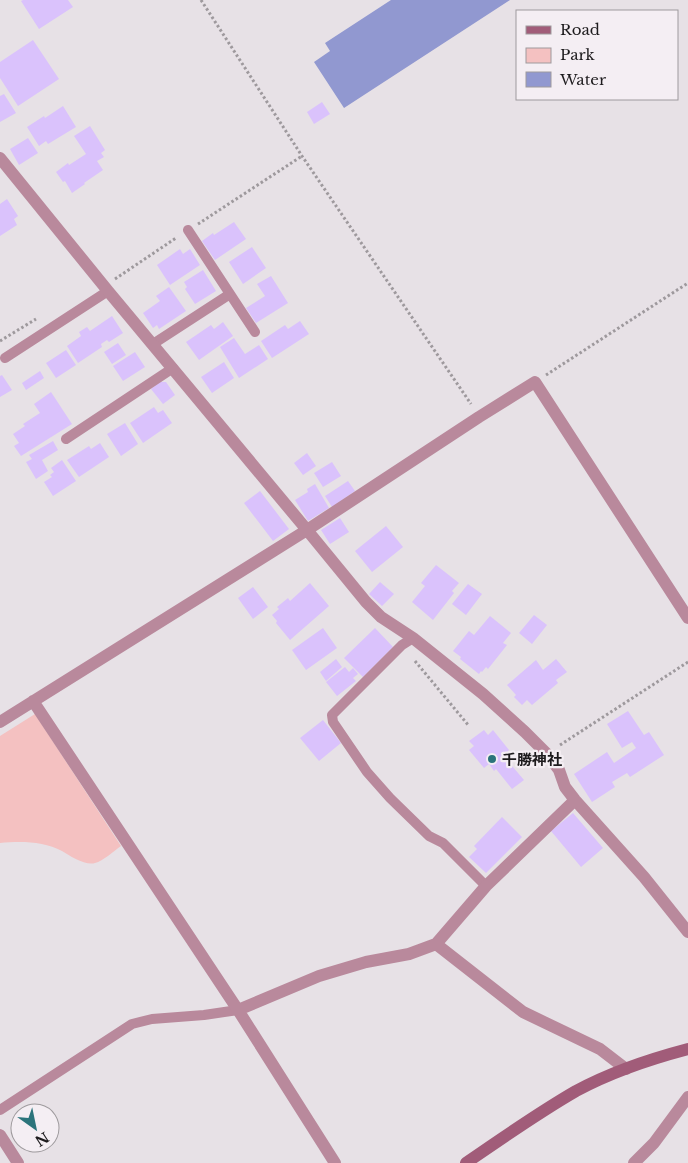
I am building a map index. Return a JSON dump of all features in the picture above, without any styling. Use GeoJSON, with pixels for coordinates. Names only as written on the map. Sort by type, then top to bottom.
{"type":"FeatureCollection","features":[{"type":"Feature","properties":{"kind":"street"},"geometry":{"type":"LineString","coordinates":[[0,158],[366,602],[380,617],[413,638],[483,694],[547,754],[559,770],[565,787],[644,877],[688,932]]}},
{"type":"Feature","properties":{"kind":"street"},"geometry":{"type":"LineString","coordinates":[[0,722],[308,530],[535,382],[688,618]]}},
{"type":"Feature","properties":{"kind":"street"},"geometry":{"type":"LineString","coordinates":[[34,701],[238,1010],[335,1163]]}},
{"type":"Feature","properties":{"kind":"street"},"geometry":{"type":"LineString","coordinates":[[238,1010],[318,976],[366,962],[409,954],[436,944],[486,886],[576,800]]}},
{"type":"Feature","properties":{"kind":"street"},"geometry":{"type":"LineString","coordinates":[[436,944],[524,1012],[600,1049],[626,1069]]}},
{"type":"Feature","properties":{"kind":"street"},"geometry":{"type":"LineString","coordinates":[[466,1163],[549,1107],[578,1090],[641,1063],[688,1049]]}},
{"type":"Feature","properties":{"kind":"street"},"geometry":{"type":"LineString","coordinates":[[634,1163],[654,1143],[688,1097]]}},
{"type":"Feature","properties":{"kind":"street"},"geometry":{"type":"LineString","coordinates":[[0,1136],[18,1163]]}},
{"type":"Feature","properties":{"kind":"lane"},"geometry":{"type":"LineString","coordinates":[[188,230],[255,332]]}},
{"type":"Feature","properties":{"kind":"lane"},"geometry":{"type":"LineString","coordinates":[[5,358],[106,288]]}},
{"type":"Feature","properties":{"kind":"lane"},"geometry":{"type":"LineString","coordinates":[[153,344],[230,294]]}},
{"type":"Feature","properties":{"kind":"lane"},"geometry":{"type":"LineString","coordinates":[[66,439],[173,368]]}},
{"type":"Feature","properties":{"kind":"lane"},"geometry":{"type":"LineString","coordinates":[[413,638],[402,645],[332,715],[333,722],[367,772],[390,798],[430,836],[443,843],[486,886]]}},
{"type":"Feature","properties":{"kind":"lane"},"geometry":{"type":"LineString","coordinates":[[0,1110],[132,1024],[152,1019],[238,1010]]}},
{"type":"Feature","properties":{"kind":"path"},"geometry":{"type":"LineString","coordinates":[[201,0],[302,156],[479,417]]}},
{"type":"Feature","properties":{"kind":"path"},"geometry":{"type":"LineString","coordinates":[[106,288],[188,230],[302,156]]}},
{"type":"Feature","properties":{"kind":"path"},"geometry":{"type":"LineString","coordinates":[[535,382],[688,283]]}},
{"type":"Feature","properties":{"kind":"path"},"geometry":{"type":"LineString","coordinates":[[402,645],[469,726]]}},
{"type":"Feature","properties":{"kind":"path"},"geometry":{"type":"LineString","coordinates":[[547,754],[688,662]]}},
{"type":"Feature","properties":{"kind":"green space"},"geometry":{"type":"Polygon","coordinates":[[[35,714],[121,846],[98,862],[91,864],[83,862],[48,845],[24,842],[0,843],[0,736],[35,714]]]}},
{"type":"Feature","properties":{"kind":"water"},"geometry":{"type":"Polygon","coordinates":[[[391,0],[510,0],[344,108],[314,62],[330,51],[325,43],[391,0]]]}},
{"type":"Feature","properties":{"kind":"building"},"geometry":{"type":"Polygon","coordinates":[[[68,0],[73,7],[39,29],[21,1],[68,0]]]}},
{"type":"Feature","properties":{"kind":"building"},"geometry":{"type":"Polygon","coordinates":[[[33,40],[59,79],[18,106],[0,78],[0,62],[33,40]]]}},
{"type":"Feature","properties":{"kind":"building"},"geometry":{"type":"Polygon","coordinates":[[[4,94],[16,113],[0,122],[0,96],[4,94]]]}},
{"type":"Feature","properties":{"kind":"building"},"geometry":{"type":"Polygon","coordinates":[[[322,102],[330,114],[314,124],[307,112],[322,102]]]}},
{"type":"Feature","properties":{"kind":"building"},"geometry":{"type":"Polygon","coordinates":[[[63,106],[76,127],[48,144],[46,141],[39,146],[27,127],[63,106]]]}},
{"type":"Feature","properties":{"kind":"building"},"geometry":{"type":"Polygon","coordinates":[[[90,126],[105,150],[101,153],[104,157],[97,161],[103,170],[72,193],[65,181],[63,182],[56,172],[68,163],[69,165],[86,154],[74,136],[90,126]]]}},
{"type":"Feature","properties":{"kind":"building"},"geometry":{"type":"Polygon","coordinates":[[[28,138],[38,153],[19,165],[10,149],[28,138]]]}},
{"type":"Feature","properties":{"kind":"building"},"geometry":{"type":"Polygon","coordinates":[[[7,199],[18,216],[14,219],[17,225],[0,236],[0,204],[7,199]]]}},
{"type":"Feature","properties":{"kind":"building"},"geometry":{"type":"Polygon","coordinates":[[[234,222],[246,239],[215,260],[202,241],[234,222]]]}},
{"type":"Feature","properties":{"kind":"building"},"geometry":{"type":"Polygon","coordinates":[[[252,247],[266,268],[243,284],[229,262],[252,247]]]}},
{"type":"Feature","properties":{"kind":"building"},"geometry":{"type":"Polygon","coordinates":[[[180,249],[183,254],[190,249],[200,265],[170,285],[157,265],[180,249]]]}},
{"type":"Feature","properties":{"kind":"building"},"geometry":{"type":"Polygon","coordinates":[[[203,270],[216,291],[195,304],[185,289],[187,287],[184,282],[203,270]]]}},
{"type":"Feature","properties":{"kind":"building"},"geometry":{"type":"Polygon","coordinates":[[[271,276],[288,303],[256,323],[246,308],[265,296],[257,284],[271,276]]]}},
{"type":"Feature","properties":{"kind":"building"},"geometry":{"type":"Polygon","coordinates":[[[169,287],[186,311],[159,329],[157,325],[153,328],[143,313],[160,301],[156,296],[169,287]]]}},
{"type":"Feature","properties":{"kind":"building"},"geometry":{"type":"Polygon","coordinates":[[[112,316],[123,333],[109,342],[107,340],[101,344],[102,347],[78,363],[67,346],[81,336],[79,332],[87,327],[90,331],[112,316]]]}},
{"type":"Feature","properties":{"kind":"building"},"geometry":{"type":"Polygon","coordinates":[[[300,321],[309,334],[272,358],[261,341],[285,325],[288,329],[300,321]]]}},
{"type":"Feature","properties":{"kind":"building"},"geometry":{"type":"Polygon","coordinates":[[[223,322],[233,336],[199,360],[186,342],[211,325],[214,329],[223,322]]]}},
{"type":"Feature","properties":{"kind":"building"},"geometry":{"type":"Polygon","coordinates":[[[234,338],[245,354],[259,345],[268,359],[239,378],[220,347],[234,338]]]}},
{"type":"Feature","properties":{"kind":"building"},"geometry":{"type":"Polygon","coordinates":[[[118,343],[126,355],[112,364],[104,352],[118,343]]]}},
{"type":"Feature","properties":{"kind":"building"},"geometry":{"type":"Polygon","coordinates":[[[66,350],[76,365],[56,378],[46,363],[66,350]]]}},
{"type":"Feature","properties":{"kind":"building"},"geometry":{"type":"Polygon","coordinates":[[[135,352],[145,367],[123,381],[113,366],[135,352]]]}},
{"type":"Feature","properties":{"kind":"building"},"geometry":{"type":"Polygon","coordinates":[[[224,362],[234,378],[212,393],[201,377],[224,362]]]}},
{"type":"Feature","properties":{"kind":"building"},"geometry":{"type":"Polygon","coordinates":[[[40,371],[44,378],[26,390],[22,383],[40,371]]]}},
{"type":"Feature","properties":{"kind":"building"},"geometry":{"type":"Polygon","coordinates":[[[2,375],[12,390],[0,397],[0,376],[2,375]]]}},
{"type":"Feature","properties":{"kind":"building"},"geometry":{"type":"Polygon","coordinates":[[[160,382],[166,382],[175,395],[163,404],[151,389],[160,382]]]}},
{"type":"Feature","properties":{"kind":"building"},"geometry":{"type":"Polygon","coordinates":[[[51,392],[72,424],[21,456],[14,446],[19,443],[13,434],[25,426],[23,424],[40,413],[34,404],[51,392]]]}},
{"type":"Feature","properties":{"kind":"building"},"geometry":{"type":"Polygon","coordinates":[[[154,407],[158,413],[163,410],[172,423],[143,443],[130,423],[154,407]]]}},
{"type":"Feature","properties":{"kind":"building"},"geometry":{"type":"Polygon","coordinates":[[[125,423],[138,444],[121,456],[107,434],[125,423]]]}},
{"type":"Feature","properties":{"kind":"building"},"geometry":{"type":"Polygon","coordinates":[[[53,441],[58,450],[42,460],[48,471],[36,479],[26,462],[32,459],[29,455],[53,441]]]}},
{"type":"Feature","properties":{"kind":"building"},"geometry":{"type":"Polygon","coordinates":[[[100,443],[109,457],[79,477],[67,460],[89,446],[91,449],[100,443]]]}},
{"type":"Feature","properties":{"kind":"building"},"geometry":{"type":"Polygon","coordinates":[[[307,453],[316,466],[303,475],[294,463],[307,453]]]}},
{"type":"Feature","properties":{"kind":"building"},"geometry":{"type":"Polygon","coordinates":[[[62,460],[76,481],[53,496],[44,482],[52,477],[50,475],[54,472],[51,468],[62,460]]]}},
{"type":"Feature","properties":{"kind":"building"},"geometry":{"type":"Polygon","coordinates":[[[332,462],[341,476],[323,487],[314,473],[332,462]]]}},
{"type":"Feature","properties":{"kind":"building"},"geometry":{"type":"Polygon","coordinates":[[[348,481],[355,491],[332,507],[325,496],[348,481]]]}},
{"type":"Feature","properties":{"kind":"building"},"geometry":{"type":"Polygon","coordinates":[[[315,484],[329,508],[308,521],[295,500],[308,492],[307,489],[315,484]]]}},
{"type":"Feature","properties":{"kind":"building"},"geometry":{"type":"Polygon","coordinates":[[[260,491],[289,529],[273,541],[244,503],[260,491]]]}},
{"type":"Feature","properties":{"kind":"building"},"geometry":{"type":"Polygon","coordinates":[[[340,518],[349,532],[330,544],[321,530],[340,518]]]}},
{"type":"Feature","properties":{"kind":"building"},"geometry":{"type":"Polygon","coordinates":[[[386,526],[403,547],[372,572],[355,551],[386,526]]]}},
{"type":"Feature","properties":{"kind":"building"},"geometry":{"type":"Polygon","coordinates":[[[436,565],[459,583],[452,591],[454,593],[433,620],[412,602],[425,586],[421,583],[436,565]]]}},
{"type":"Feature","properties":{"kind":"building"},"geometry":{"type":"Polygon","coordinates":[[[380,582],[394,594],[382,606],[369,594],[380,582]]]}},
{"type":"Feature","properties":{"kind":"building"},"geometry":{"type":"Polygon","coordinates":[[[310,583],[329,606],[290,640],[272,615],[279,609],[277,607],[288,598],[290,601],[310,583]]]}},
{"type":"Feature","properties":{"kind":"building"},"geometry":{"type":"Polygon","coordinates":[[[468,584],[482,594],[466,615],[452,604],[468,584]]]}},
{"type":"Feature","properties":{"kind":"building"},"geometry":{"type":"Polygon","coordinates":[[[253,587],[268,607],[253,619],[238,598],[253,587]]]}},
{"type":"Feature","properties":{"kind":"building"},"geometry":{"type":"Polygon","coordinates":[[[534,615],[547,625],[532,644],[519,633],[534,615]]]}},
{"type":"Feature","properties":{"kind":"building"},"geometry":{"type":"Polygon","coordinates":[[[490,616],[511,633],[503,643],[507,645],[488,669],[486,667],[479,674],[453,651],[469,631],[474,635],[490,616]]]}},
{"type":"Feature","properties":{"kind":"building"},"geometry":{"type":"Polygon","coordinates":[[[323,628],[337,648],[306,670],[292,650],[323,628]]]}},
{"type":"Feature","properties":{"kind":"building"},"geometry":{"type":"Polygon","coordinates":[[[375,628],[393,647],[363,677],[344,658],[375,628]]]}},
{"type":"Feature","properties":{"kind":"building"},"geometry":{"type":"Polygon","coordinates":[[[336,659],[342,667],[326,681],[320,672],[336,659]]]}},
{"type":"Feature","properties":{"kind":"building"},"geometry":{"type":"Polygon","coordinates":[[[556,659],[567,672],[556,680],[558,683],[532,705],[527,700],[522,705],[514,697],[516,695],[507,685],[536,660],[543,670],[556,659]]]}},
{"type":"Feature","properties":{"kind":"building"},"geometry":{"type":"Polygon","coordinates":[[[345,667],[349,672],[353,668],[358,674],[353,678],[356,681],[337,696],[326,682],[345,667]]]}},
{"type":"Feature","properties":{"kind":"building"},"geometry":{"type":"Polygon","coordinates":[[[628,711],[644,735],[649,732],[664,755],[630,777],[627,773],[612,782],[615,787],[592,802],[574,774],[607,752],[614,763],[636,748],[632,742],[622,748],[607,724],[628,711]]]}},
{"type":"Feature","properties":{"kind":"building"},"geometry":{"type":"Polygon","coordinates":[[[323,720],[341,743],[319,761],[300,738],[323,720]]]}},
{"type":"Feature","properties":{"kind":"building","name":"千勝神社"},"geometry":{"type":"Polygon","coordinates":[[[484,730],[488,735],[493,730],[509,750],[505,754],[509,758],[507,760],[524,780],[512,789],[496,769],[494,771],[489,764],[484,768],[469,750],[474,746],[469,741],[484,730]]]}},
{"type":"Feature","properties":{"kind":"building"},"geometry":{"type":"Polygon","coordinates":[[[573,813],[603,848],[581,867],[551,831],[573,813]]]}},
{"type":"Feature","properties":{"kind":"building"},"geometry":{"type":"Polygon","coordinates":[[[502,817],[522,837],[486,873],[469,857],[477,849],[474,846],[502,817]]]}},
{"type":"Feature","properties":{"kind":"place","name":"千勝神社"},"geometry":{"type":"Point","coordinates":[492,759]}}]}
